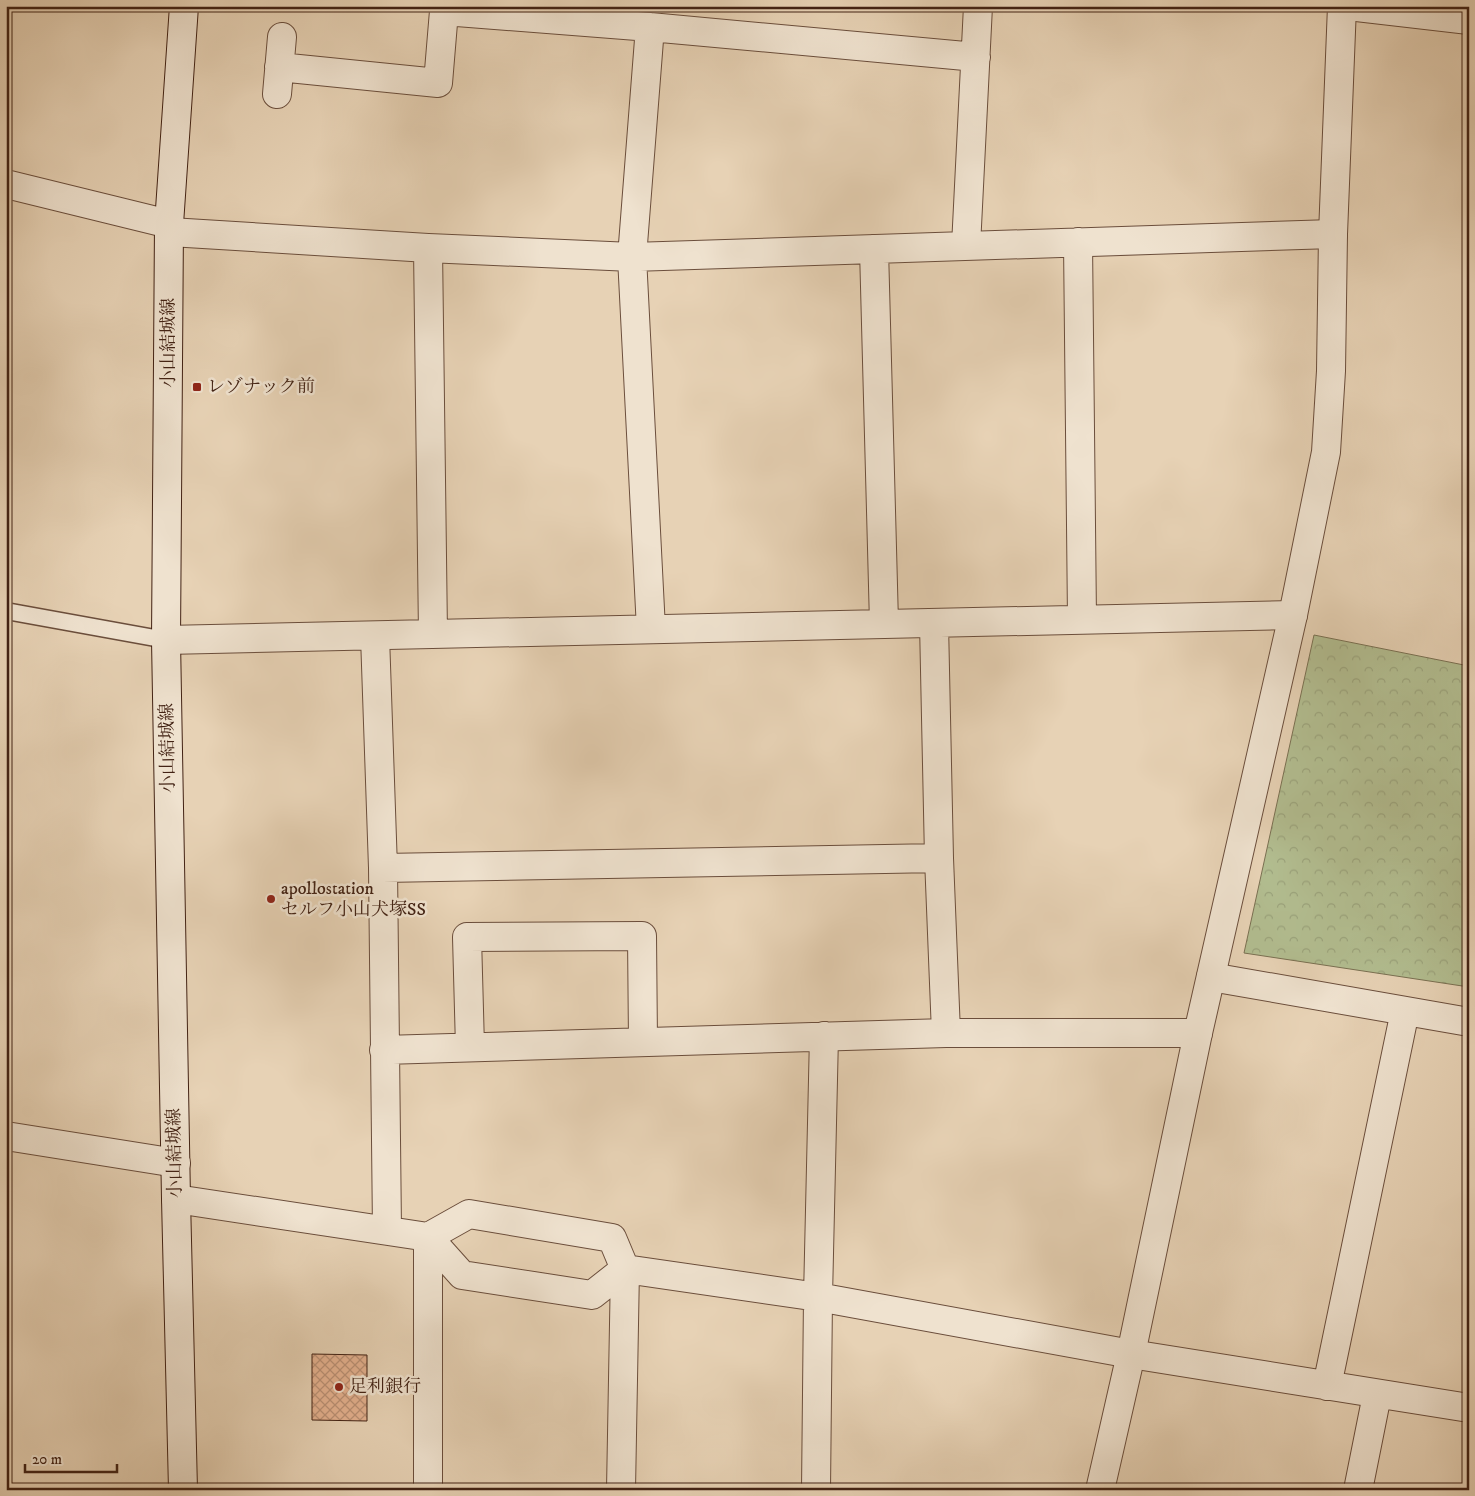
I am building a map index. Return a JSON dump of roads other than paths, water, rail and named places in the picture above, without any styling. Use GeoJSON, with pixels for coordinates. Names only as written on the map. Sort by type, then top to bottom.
{"type":"FeatureCollection","features":[{"type":"Feature","properties":{"kind":"street","name":"小山結城線"},"geometry":{"type":"LineString","coordinates":[[183,1490],[166,640],[170,228],[184,6]]}},
{"type":"Feature","properties":{"kind":"street"},"geometry":{"type":"LineString","coordinates":[[966,246],[978,6]]}},
{"type":"Feature","properties":{"kind":"street"},"geometry":{"type":"LineString","coordinates":[[1100,1490],[1131,1354],[1198,1033],[1293,616],[1326,452],[1331,371],[1333,234],[1342,6]]}},
{"type":"Feature","properties":{"kind":"street"},"geometry":{"type":"LineString","coordinates":[[1348,6],[1469,20]]}},
{"type":"Feature","properties":{"kind":"street"},"geometry":{"type":"LineString","coordinates":[[279,67],[438,83],[444,9],[976,57]]}},
{"type":"Feature","properties":{"kind":"street"},"geometry":{"type":"LineString","coordinates":[[650,28],[632,257],[651,629]]}},
{"type":"Feature","properties":{"kind":"street"},"geometry":{"type":"LineString","coordinates":[[277,94],[282,37]]}},
{"type":"Feature","properties":{"kind":"street"},"geometry":{"type":"LineString","coordinates":[[6,184],[170,228],[428,248],[632,257],[1333,234]]}},
{"type":"Feature","properties":{"kind":"street"},"geometry":{"type":"LineString","coordinates":[[1078,242],[1082,619]]}},
{"type":"Feature","properties":{"kind":"street"},"geometry":{"type":"LineString","coordinates":[[428,248],[433,634]]}},
{"type":"Feature","properties":{"kind":"street"},"geometry":{"type":"LineString","coordinates":[[874,249],[884,624]]}},
{"type":"Feature","properties":{"kind":"street"},"geometry":{"type":"LineString","coordinates":[[166,640],[1293,616]]}},
{"type":"Feature","properties":{"kind":"street"},"geometry":{"type":"LineString","coordinates":[[934,623],[938,858],[946,1034]]}},
{"type":"Feature","properties":{"kind":"street"},"geometry":{"type":"LineString","coordinates":[[375,636],[383,868],[387,1230]]}},
{"type":"Feature","properties":{"kind":"street"},"geometry":{"type":"LineString","coordinates":[[383,868],[938,858]]}},
{"type":"Feature","properties":{"kind":"street"},"geometry":{"type":"LineString","coordinates":[[470,1047],[466,937],[642,936],[643,1042]]}},
{"type":"Feature","properties":{"kind":"street"},"geometry":{"type":"LineString","coordinates":[[1211,977],[1469,1022]]}},
{"type":"Feature","properties":{"kind":"street"},"geometry":{"type":"LineString","coordinates":[[1327,1386],[1405,1011]]}},
{"type":"Feature","properties":{"kind":"street"},"geometry":{"type":"LineString","coordinates":[[384,1050],[824,1036],[1198,1033]]}},
{"type":"Feature","properties":{"kind":"street"},"geometry":{"type":"LineString","coordinates":[[816,1490],[824,1036]]}},
{"type":"Feature","properties":{"kind":"street"},"geometry":{"type":"LineString","coordinates":[[6,1136],[176,1163]]}},
{"type":"Feature","properties":{"kind":"street"},"geometry":{"type":"LineString","coordinates":[[176,1199],[428,1237],[462,1275],[592,1295],[625,1269],[818,1297],[1131,1354],[1377,1395],[1469,1408]]}},
{"type":"Feature","properties":{"kind":"street"},"geometry":{"type":"LineString","coordinates":[[428,1237],[469,1214],[612,1238],[625,1269],[622,1490]]}},
{"type":"Feature","properties":{"kind":"street"},"geometry":{"type":"LineString","coordinates":[[428,1237],[428,1490]]}},
{"type":"Feature","properties":{"kind":"street"},"geometry":{"type":"LineString","coordinates":[[1358,1490],[1377,1395]]}},
{"type":"Feature","properties":{"kind":"lane"},"geometry":{"type":"LineString","coordinates":[[6,611],[166,640]]}},
{"type":"Feature","properties":{"kind":"place","name":"レゾナック前"},"geometry":{"type":"Point","coordinates":[197,387]}},
{"type":"Feature","properties":{"kind":"place","name":"apollostation セルフ小山犬塚SS"},"geometry":{"type":"Point","coordinates":[271,899]}},
{"type":"Feature","properties":{"kind":"place","name":"足利銀行"},"geometry":{"type":"Point","coordinates":[339,1387]}}]}
